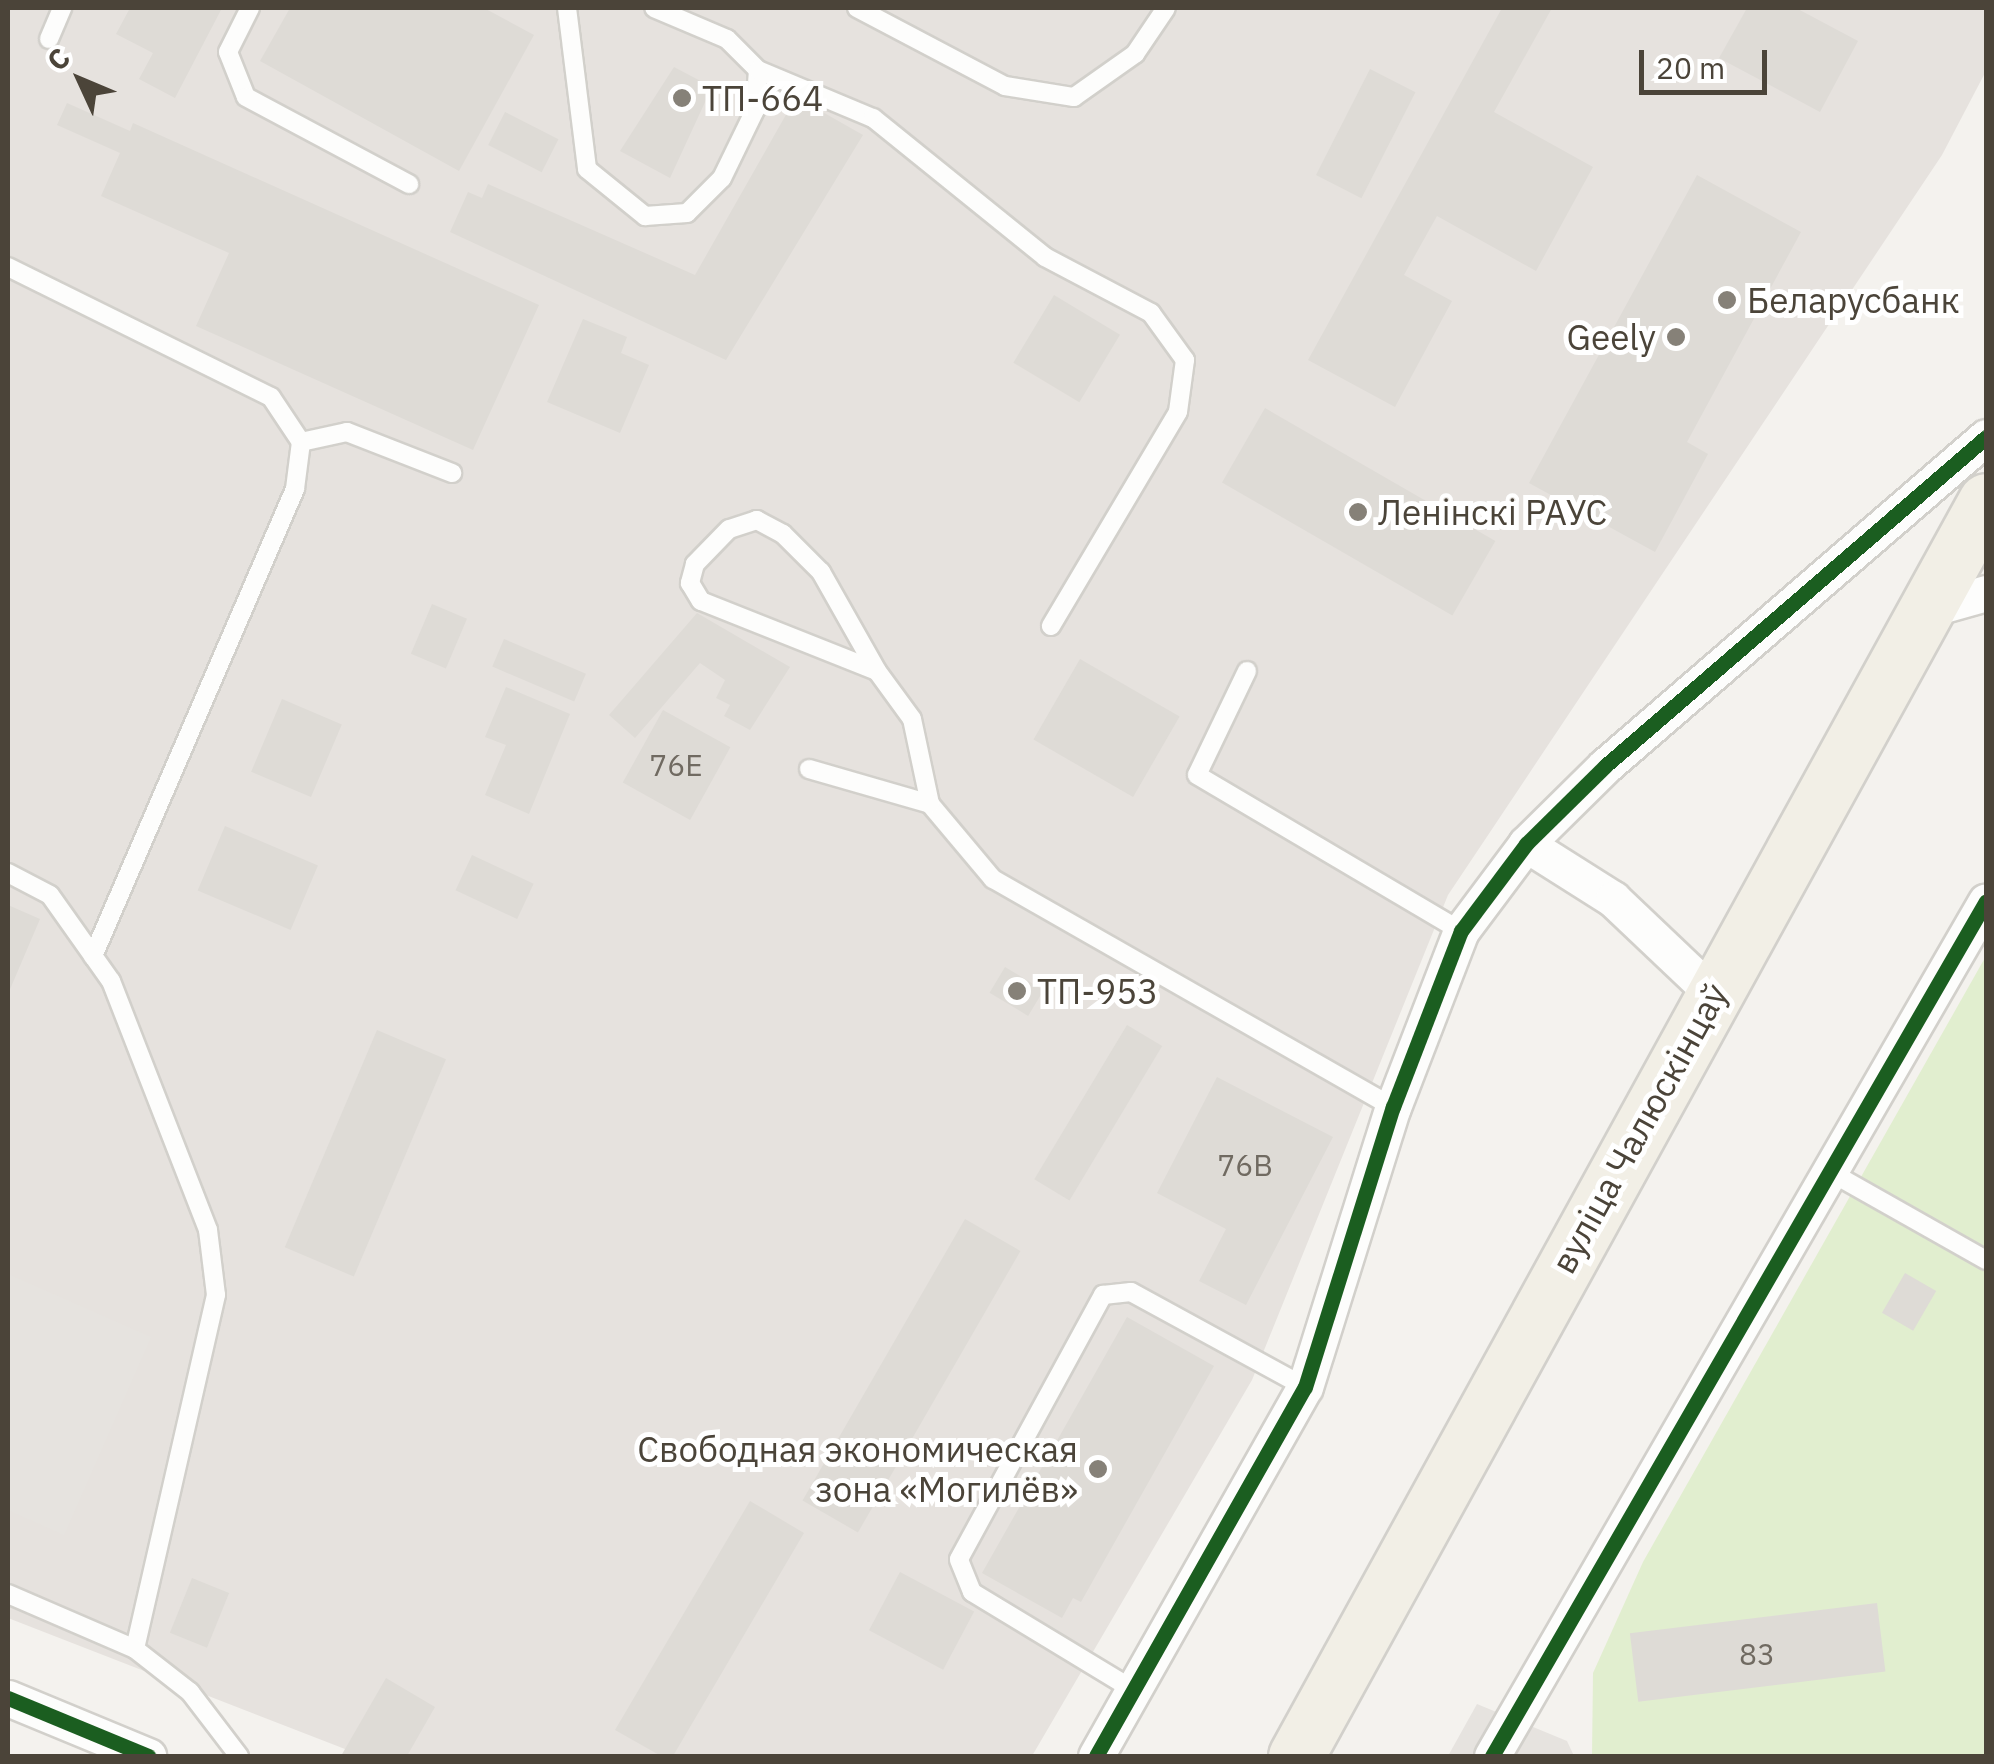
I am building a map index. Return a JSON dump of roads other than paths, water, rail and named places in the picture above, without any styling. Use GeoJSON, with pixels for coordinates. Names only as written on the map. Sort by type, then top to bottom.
{"type":"FeatureCollection","features":[{"type":"Feature","properties":{"kind":"main road","name":"вуліца Чалюскінцаў"},"geometry":{"type":"LineString","coordinates":[[1296,1756],[1712,993],[1986,501]]}},
{"type":"Feature","properties":{"kind":"street"},"geometry":{"type":"LineString","coordinates":[[1096,1756],[1305,1387],[1393,1107],[1462,931],[1526,844],[1986,438]]}},
{"type":"Feature","properties":{"kind":"street"},"geometry":{"type":"LineString","coordinates":[[1926,610],[1986,593]]}},
{"type":"Feature","properties":{"kind":"street"},"geometry":{"type":"LineString","coordinates":[[1526,844],[1614,899],[1712,993]]}},
{"type":"Feature","properties":{"kind":"street"},"geometry":{"type":"LineString","coordinates":[[1492,1756],[1825,1169],[1986,902]]}},
{"type":"Feature","properties":{"kind":"street"},"geometry":{"type":"LineString","coordinates":[[8,1698],[148,1756]]}},
{"type":"Feature","properties":{"kind":"lane"},"geometry":{"type":"LineString","coordinates":[[50,39],[62,8]]}},
{"type":"Feature","properties":{"kind":"lane"},"geometry":{"type":"LineString","coordinates":[[250,8],[228,52],[246,97],[409,184]]}},
{"type":"Feature","properties":{"kind":"lane"},"geometry":{"type":"LineString","coordinates":[[566,8],[586,169],[646,216],[687,213],[722,178],[755,110],[758,70]]}},
{"type":"Feature","properties":{"kind":"lane"},"geometry":{"type":"LineString","coordinates":[[654,8],[728,39],[758,70],[873,118],[1046,257],[1151,313],[1185,360],[1178,412],[1051,626]]}},
{"type":"Feature","properties":{"kind":"lane"},"geometry":{"type":"LineString","coordinates":[[857,8],[1005,86],[1074,97],[1134,54],[1166,8]]}},
{"type":"Feature","properties":{"kind":"lane"},"geometry":{"type":"LineString","coordinates":[[8,267],[271,397],[301,442],[295,489],[93,956]]}},
{"type":"Feature","properties":{"kind":"lane"},"geometry":{"type":"LineString","coordinates":[[301,442],[347,432],[452,473]]}},
{"type":"Feature","properties":{"kind":"lane"},"geometry":{"type":"LineString","coordinates":[[877,671],[702,601],[690,583],[696,564],[729,529],[757,520],[783,534],[821,572],[877,671],[912,720],[930,804],[993,879],[1393,1107]]}},
{"type":"Feature","properties":{"kind":"lane"},"geometry":{"type":"LineString","coordinates":[[1247,671],[1197,775],[1462,931]]}},
{"type":"Feature","properties":{"kind":"lane"},"geometry":{"type":"LineString","coordinates":[[809,769],[930,804]]}},
{"type":"Feature","properties":{"kind":"lane"},"geometry":{"type":"LineString","coordinates":[[8,873],[50,895],[111,981],[208,1230],[216,1295],[135,1649]]}},
{"type":"Feature","properties":{"kind":"lane"},"geometry":{"type":"LineString","coordinates":[[1825,1169],[1986,1260]]}},
{"type":"Feature","properties":{"kind":"lane"},"geometry":{"type":"LineString","coordinates":[[1132,1689],[972,1592],[959,1559],[1103,1295],[1131,1292],[1305,1387]]}},
{"type":"Feature","properties":{"kind":"lane"},"geometry":{"type":"LineString","coordinates":[[8,1594],[135,1649],[190,1692],[239,1756]]}},
{"type":"Feature","properties":{"kind":"place","name":"ТП-664"},"geometry":{"type":"Point","coordinates":[682,98]}},
{"type":"Feature","properties":{"kind":"place","name":"Беларусбанк"},"geometry":{"type":"Point","coordinates":[1727,300]}},
{"type":"Feature","properties":{"kind":"place","name":"Geely"},"geometry":{"type":"Point","coordinates":[1676,337]}},
{"type":"Feature","properties":{"kind":"place","name":"Ленінскі РАУС"},"geometry":{"type":"Point","coordinates":[1358,512]}},
{"type":"Feature","properties":{"kind":"place","name":"ТП-953"},"geometry":{"type":"Point","coordinates":[1017,991]}},
{"type":"Feature","properties":{"kind":"place","name":"Свободная экономическая зона «Могилёв»"},"geometry":{"type":"Point","coordinates":[1098,1469]}}]}
